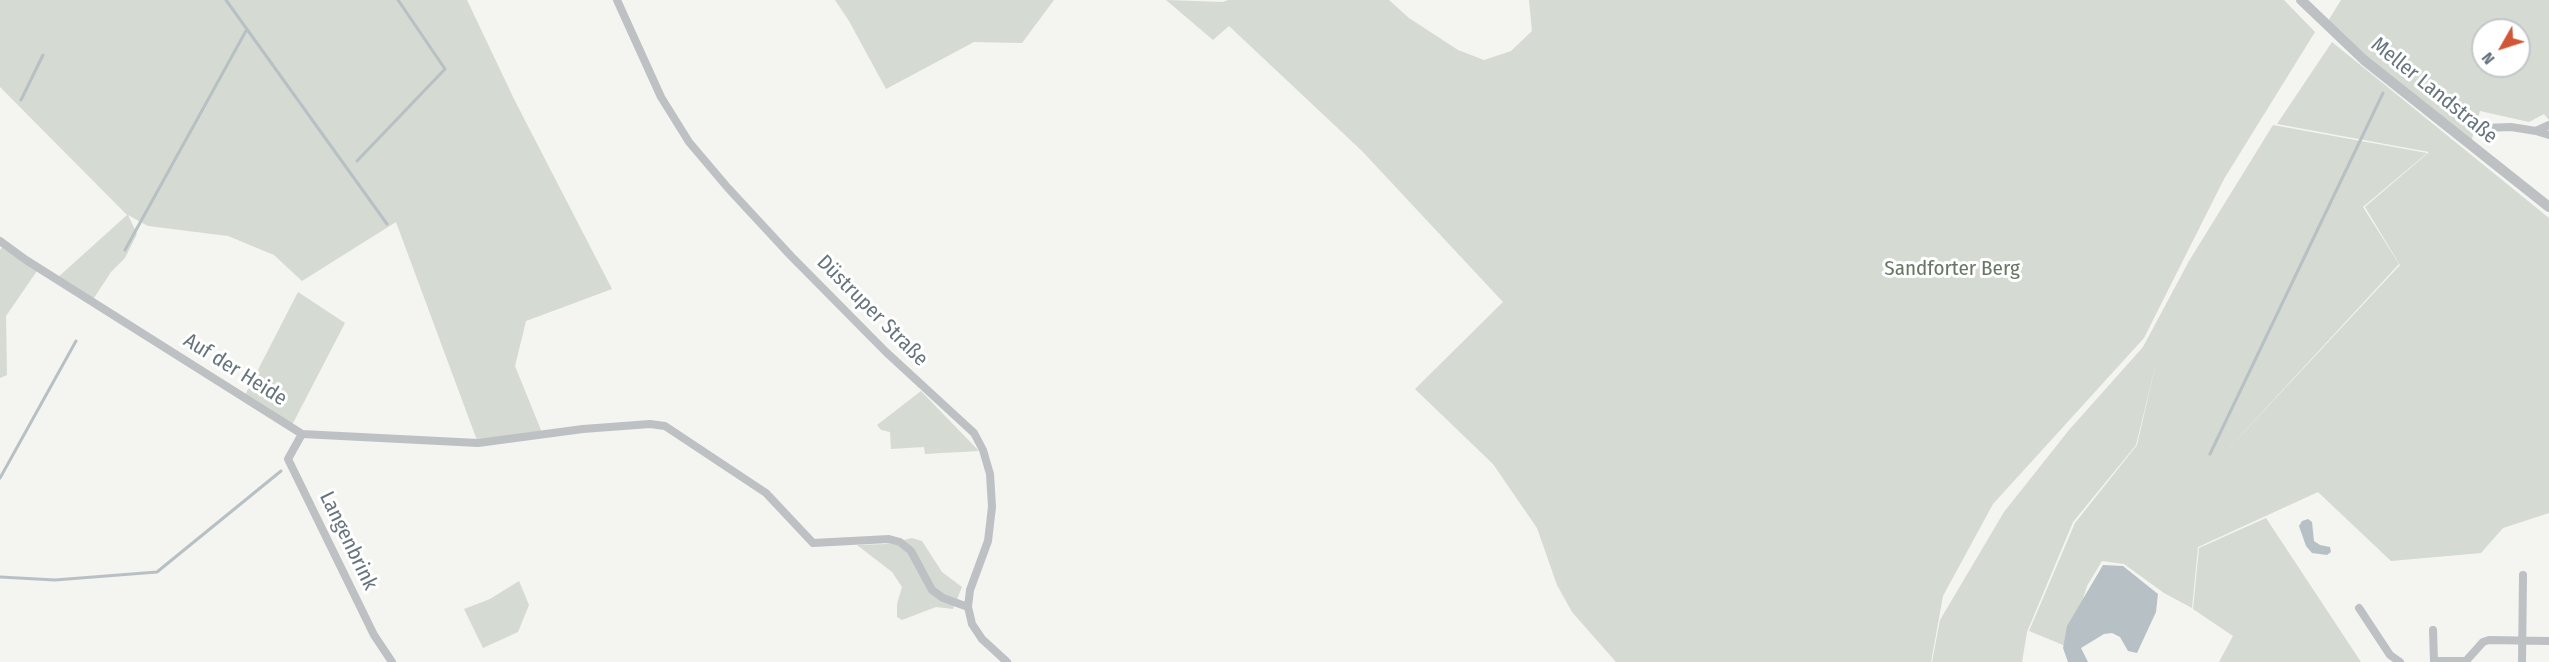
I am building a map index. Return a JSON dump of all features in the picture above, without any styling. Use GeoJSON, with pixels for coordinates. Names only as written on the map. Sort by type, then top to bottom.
{"type":"FeatureCollection","features":[{"type":"Feature","properties":{"kind":"street","name":"Düstruper Straße"},"geometry":{"type":"LineString","coordinates":[[617,0],[661,97],[689,142],[736,197],[870,336],[974,433],[983,450],[990,474],[992,507],[988,541],[970,590],[968,607]]}},
{"type":"Feature","properties":{"kind":"street","name":"Meller Landstraße"},"geometry":{"type":"LineString","coordinates":[[2301,0],[2325,26],[2364,60],[2549,207]]}},
{"type":"Feature","properties":{"kind":"street"},"geometry":{"type":"LineString","coordinates":[[2536,131],[2549,125]]}},
{"type":"Feature","properties":{"kind":"street"},"geometry":{"type":"LineString","coordinates":[[2484,129],[2511,127],[2549,135]]}},
{"type":"Feature","properties":{"kind":"street","name":"Auf der Heide"},"geometry":{"type":"LineString","coordinates":[[0,241],[302,434],[478,443],[583,429],[650,424],[664,426],[766,493],[813,543],[889,539],[900,542],[911,551],[932,590],[943,598],[968,607]]}},
{"type":"Feature","properties":{"kind":"street","name":"Langenbrink"},"geometry":{"type":"LineString","coordinates":[[302,434],[288,459],[374,635],[392,662]]}},
{"type":"Feature","properties":{"kind":"street"},"geometry":{"type":"LineString","coordinates":[[2522,662],[2523,575]]}},
{"type":"Feature","properties":{"kind":"street"},"geometry":{"type":"LineString","coordinates":[[968,607],[972,624],[982,639],[1007,662]]}},
{"type":"Feature","properties":{"kind":"street"},"geometry":{"type":"LineString","coordinates":[[2359,608],[2390,655],[2400,662]]}},
{"type":"Feature","properties":{"kind":"street"},"geometry":{"type":"LineString","coordinates":[[2433,630],[2432,662],[2466,661],[2483,642],[2489,640],[2549,641]]}},
{"type":"Feature","properties":{"kind":"green space"},"geometry":{"type":"Polygon","coordinates":[[[0,0],[467,0],[514,99],[612,289],[526,321],[515,366],[543,435],[478,443],[396,222],[302,281],[274,255],[228,236],[148,226],[128,215],[137,234],[125,258],[111,272],[92,301],[56,279],[127,215],[0,87],[0,0]]]}},
{"type":"Feature","properties":{"kind":"green space"},"geometry":{"type":"Polygon","coordinates":[[[835,0],[1054,0],[1022,43],[974,42],[886,89],[835,0]]]}},
{"type":"Feature","properties":{"kind":"green space","name":"Sandforter Berg"},"geometry":{"type":"Polygon","coordinates":[[[1166,0],[1223,2],[1228,0],[1389,0],[1409,18],[1458,50],[1484,60],[1511,51],[1532,31],[1529,0],[2284,0],[2315,32],[2224,179],[2144,338],[1993,504],[1943,596],[1931,662],[1616,662],[1572,612],[1557,585],[1537,528],[1493,464],[1415,389],[1503,302],[1362,151],[1229,26],[1213,40],[1166,0]]]}},
{"type":"Feature","properties":{"kind":"green space"},"geometry":{"type":"Polygon","coordinates":[[[2341,0],[2549,0],[2549,120],[2544,114],[2529,122],[2480,111],[2470,146],[2325,26],[2341,0]]]}},
{"type":"Feature","properties":{"kind":"green space"},"geometry":{"type":"Polygon","coordinates":[[[2332,42],[2549,218],[2549,513],[2503,528],[2481,553],[2391,561],[2318,492],[2198,547],[2192,608],[2164,593],[2124,564],[2102,561],[2087,586],[2068,647],[2029,631],[2075,523],[2137,445],[2157,359],[2136,445],[2073,522],[2027,632],[2022,662],[1932,662],[1940,620],[2004,512],[2069,430],[2143,347],[2189,261],[2273,125],[2427,153],[2363,207],[2399,264],[2216,462],[2400,265],[2365,207],[2429,152],[2277,124],[2332,42]]]}},
{"type":"Feature","properties":{"kind":"green space"},"geometry":{"type":"Polygon","coordinates":[[[4,244],[39,268],[6,316],[7,375],[0,378],[0,250],[4,244]]]}},
{"type":"Feature","properties":{"kind":"green space"},"geometry":{"type":"Polygon","coordinates":[[[298,292],[345,323],[291,427],[244,397],[298,292]]]}},
{"type":"Feature","properties":{"kind":"green space"},"geometry":{"type":"Polygon","coordinates":[[[921,391],[979,451],[925,454],[924,447],[891,449],[890,432],[881,430],[877,425],[921,391]]]}},
{"type":"Feature","properties":{"kind":"green space"},"geometry":{"type":"Polygon","coordinates":[[[2266,518],[2361,662],[2219,662],[2233,636],[2193,609],[2199,548],[2266,518]]]}},
{"type":"Feature","properties":{"kind":"green space"},"geometry":{"type":"Polygon","coordinates":[[[912,538],[922,541],[942,572],[962,587],[953,609],[936,607],[902,620],[897,617],[897,604],[902,587],[892,572],[857,545],[886,544],[912,538]]]}},
{"type":"Feature","properties":{"kind":"green space"},"geometry":{"type":"Polygon","coordinates":[[[519,581],[529,605],[518,632],[483,648],[464,609],[490,599],[519,581]]]}},
{"type":"Feature","properties":{"kind":"shaded area"},"geometry":{"type":"Polygon","coordinates":[[[2308,519],[2312,522],[2314,541],[2330,547],[2331,552],[2327,555],[2312,553],[2306,546],[2299,526],[2302,521],[2308,519]]]}},
{"type":"Feature","properties":{"kind":"shaded area"},"geometry":{"type":"Polygon","coordinates":[[[2103,565],[2123,566],[2158,594],[2156,612],[2137,653],[2128,651],[2120,637],[2112,633],[2104,634],[2081,648],[2088,662],[2068,662],[2063,648],[2067,626],[2103,565]]]}},
{"type":"Feature","properties":{"kind":"waterway"},"geometry":{"type":"LineString","coordinates":[[226,0],[387,224]]}},
{"type":"Feature","properties":{"kind":"waterway"},"geometry":{"type":"LineString","coordinates":[[357,161],[445,69],[398,0]]}},
{"type":"Feature","properties":{"kind":"waterway"},"geometry":{"type":"LineString","coordinates":[[125,250],[247,29]]}},
{"type":"Feature","properties":{"kind":"waterway"},"geometry":{"type":"LineString","coordinates":[[21,100],[43,55]]}},
{"type":"Feature","properties":{"kind":"waterway"},"geometry":{"type":"LineString","coordinates":[[2210,454],[2383,93]]}},
{"type":"Feature","properties":{"kind":"waterway"},"geometry":{"type":"LineString","coordinates":[[0,478],[76,341]]}},
{"type":"Feature","properties":{"kind":"waterway"},"geometry":{"type":"LineString","coordinates":[[0,577],[55,580],[157,572],[281,471]]}}]}
